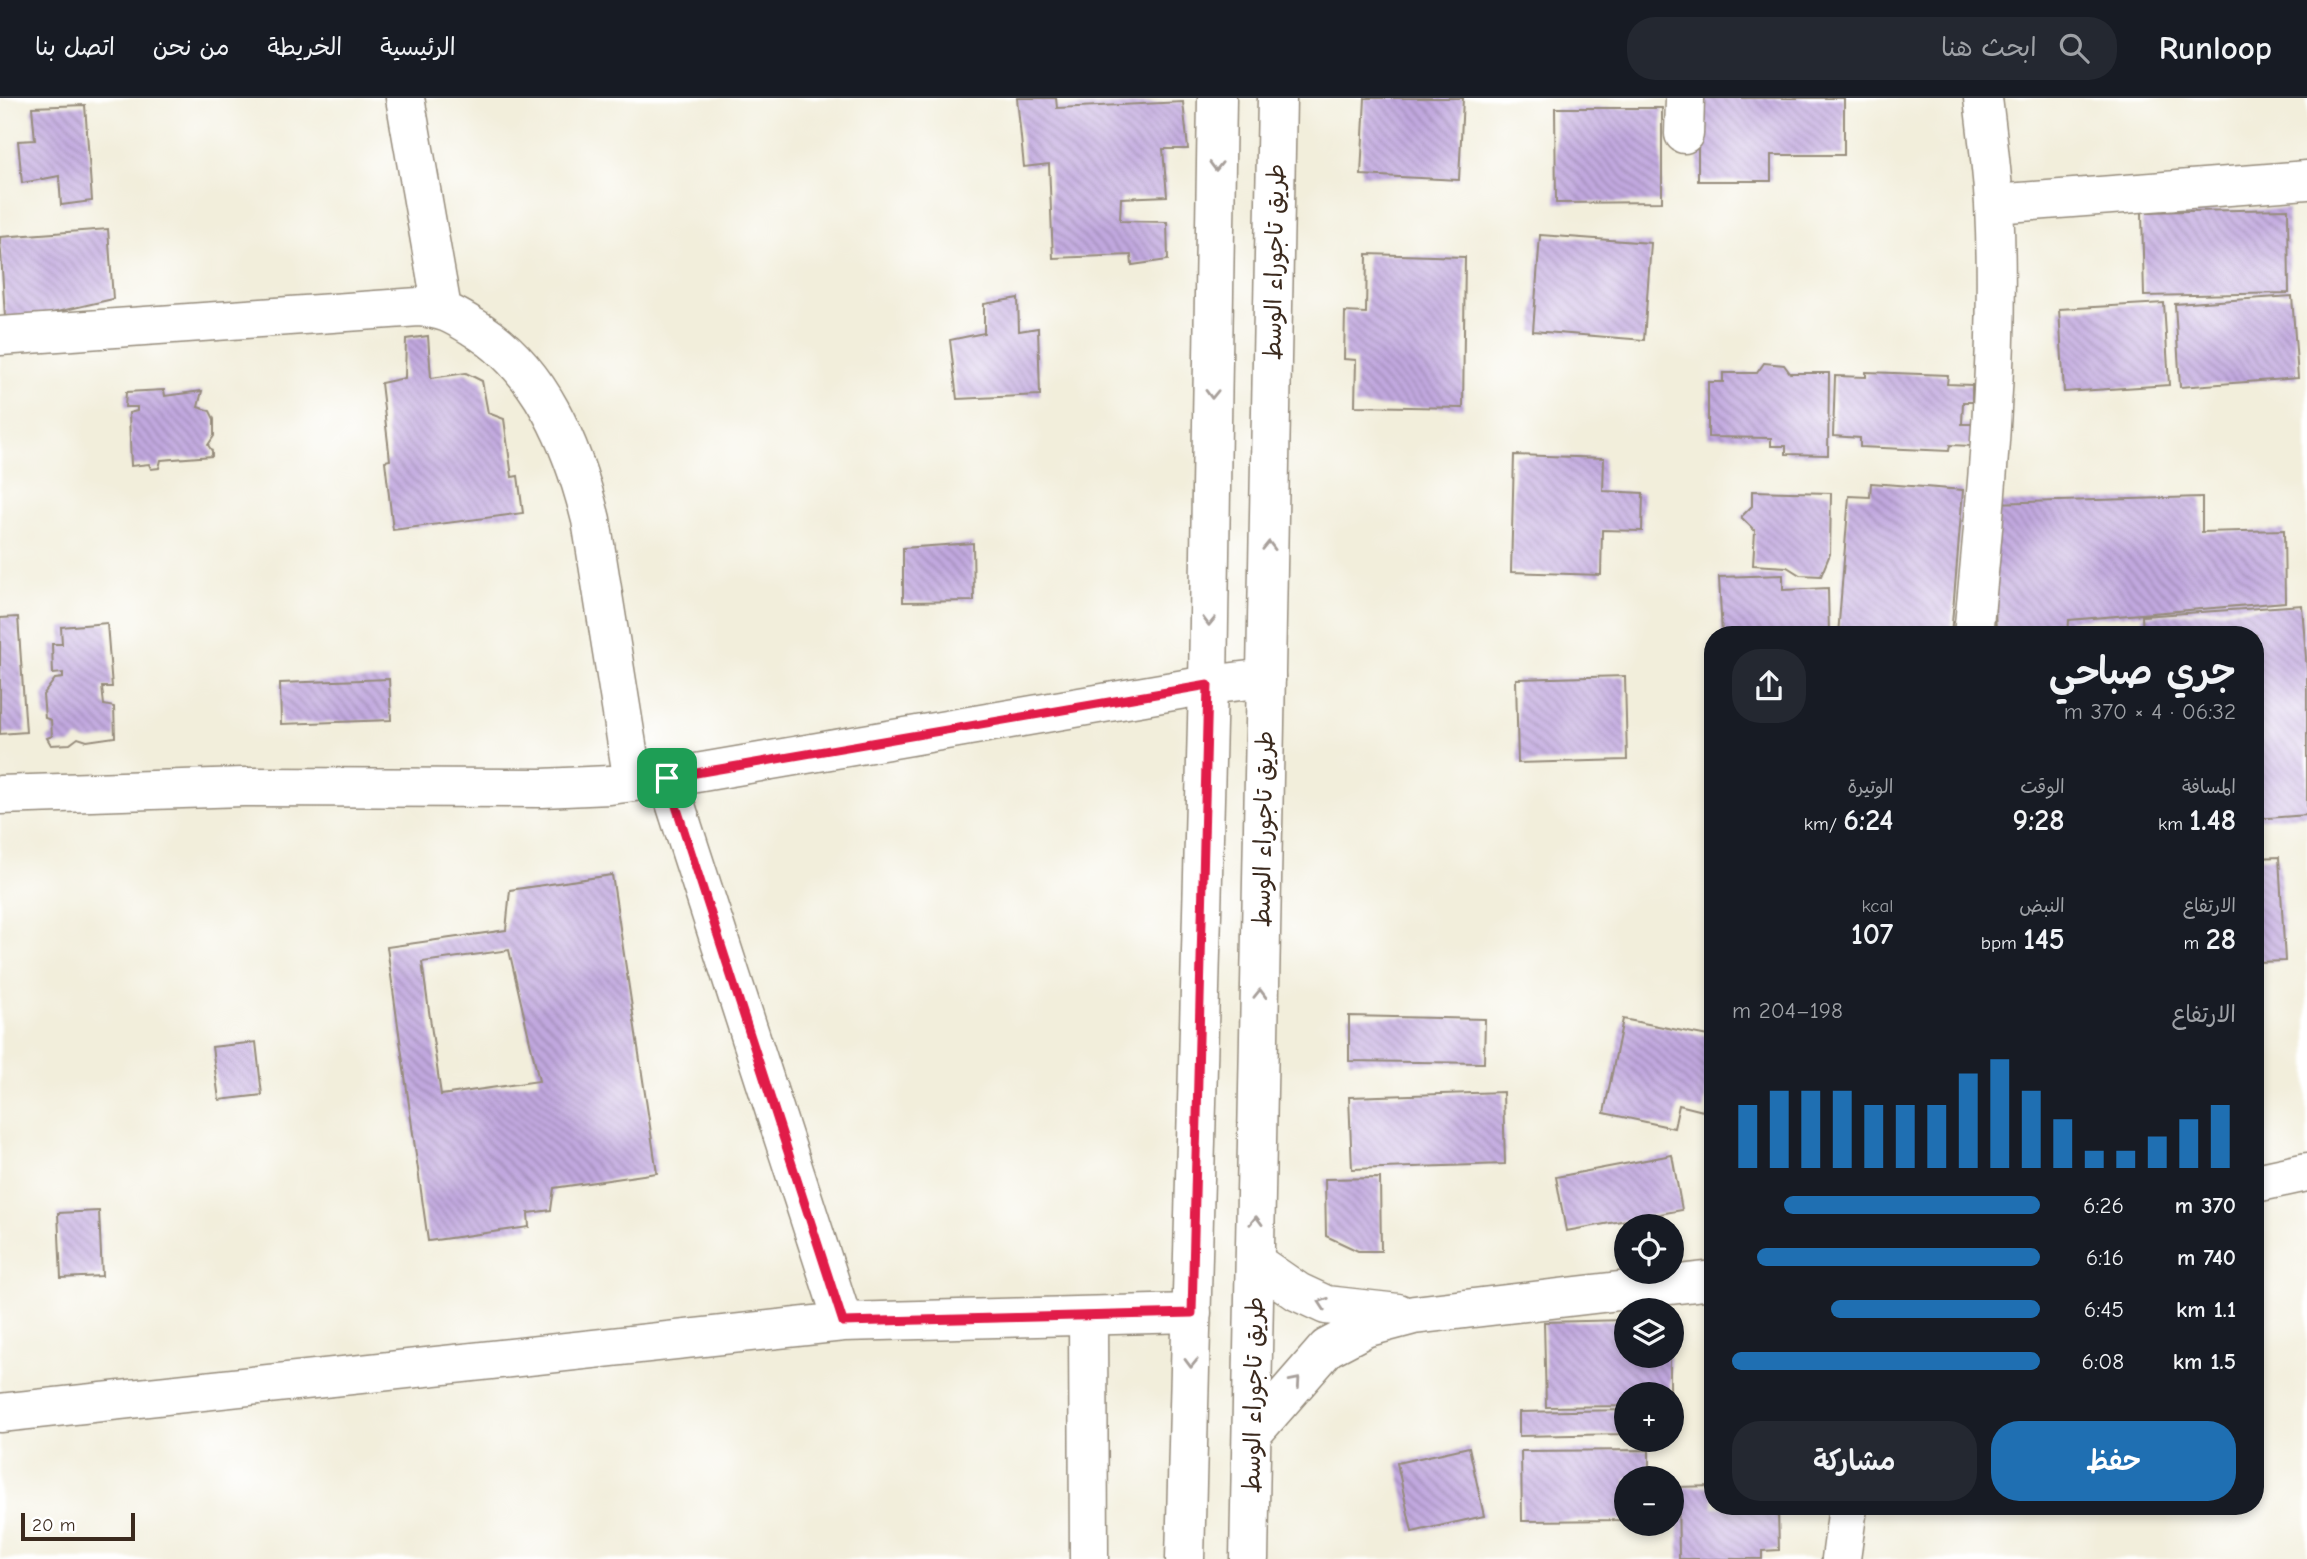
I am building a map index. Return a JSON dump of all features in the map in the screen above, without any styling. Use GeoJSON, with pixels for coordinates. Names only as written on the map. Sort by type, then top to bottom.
{"type":"FeatureCollection","features":[{"type":"Feature","properties":{"kind":"street"},"geometry":{"type":"LineString","coordinates":[[405,98],[442,309]]}},
{"type":"Feature","properties":{"kind":"street"},"geometry":{"type":"LineString","coordinates":[[1185,1559],[1208,685],[1217,98]]}},
{"type":"Feature","properties":{"kind":"street","name":"طريق تاجوراء الوسط"},"geometry":{"type":"LineString","coordinates":[[1249,1559],[1277,98]]}},
{"type":"Feature","properties":{"kind":"street"},"geometry":{"type":"LineString","coordinates":[[1974,626],[1993,400],[1994,204],[1983,98]]}},
{"type":"Feature","properties":{"kind":"street"},"geometry":{"type":"LineString","coordinates":[[1994,204],[2307,180]]}},
{"type":"Feature","properties":{"kind":"street"},"geometry":{"type":"LineString","coordinates":[[0,336],[419,307],[442,309],[493,339],[521,367],[544,399],[581,480],[650,780],[843,1322]]}},
{"type":"Feature","properties":{"kind":"street"},"geometry":{"type":"LineString","coordinates":[[0,795],[243,787],[542,788],[650,780],[1208,685],[1266,678]]}},
{"type":"Feature","properties":{"kind":"street"},"geometry":{"type":"LineString","coordinates":[[2264,1181],[2307,1172]]}},
{"type":"Feature","properties":{"kind":"street"},"geometry":{"type":"LineString","coordinates":[[1256,1263],[1298,1292],[1326,1306],[1414,1315]]}},
{"type":"Feature","properties":{"kind":"street"},"geometry":{"type":"LineString","coordinates":[[1252,1434],[1327,1348],[1365,1328],[1414,1315],[1704,1281]]}},
{"type":"Feature","properties":{"kind":"street"},"geometry":{"type":"LineString","coordinates":[[0,1413],[843,1322],[1192,1313]]}},
{"type":"Feature","properties":{"kind":"street"},"geometry":{"type":"LineString","coordinates":[[1088,1316],[1089,1559]]}},
{"type":"Feature","properties":{"kind":"street"},"geometry":{"type":"LineString","coordinates":[[1841,1559],[1847,1515]]}},
{"type":"Feature","properties":{"kind":"building"},"geometry":{"type":"Polygon","coordinates":[[[1017,98],[1056,98],[1057,108],[1183,102],[1188,149],[1163,149],[1167,196],[1121,198],[1120,221],[1167,222],[1168,260],[1132,265],[1131,255],[1053,258],[1049,164],[1024,167],[1017,98]]]}},
{"type":"Feature","properties":{"kind":"building"},"geometry":{"type":"Polygon","coordinates":[[[1365,98],[1463,98],[1459,180],[1361,175],[1365,98]]]}},
{"type":"Feature","properties":{"kind":"building"},"geometry":{"type":"Polygon","coordinates":[[[1698,98],[1844,98],[1844,155],[1771,155],[1771,181],[1698,181],[1698,98]]]}},
{"type":"Feature","properties":{"kind":"building"},"geometry":{"type":"Polygon","coordinates":[[[85,105],[92,201],[61,205],[59,176],[22,183],[18,141],[35,140],[32,107],[85,105]]]}},
{"type":"Feature","properties":{"kind":"building"},"geometry":{"type":"Polygon","coordinates":[[[1555,108],[1662,108],[1662,202],[1556,203],[1555,108]]]}},
{"type":"Feature","properties":{"kind":"building"},"geometry":{"type":"Polygon","coordinates":[[[2288,209],[2289,293],[2144,296],[2142,212],[2288,209]]]}},
{"type":"Feature","properties":{"kind":"building"},"geometry":{"type":"Polygon","coordinates":[[[108,229],[113,299],[48,314],[5,317],[0,237],[108,229]]]}},
{"type":"Feature","properties":{"kind":"building"},"geometry":{"type":"Polygon","coordinates":[[[1540,235],[1651,243],[1644,340],[1533,331],[1540,235]]]}},
{"type":"Feature","properties":{"kind":"building"},"geometry":{"type":"Polygon","coordinates":[[[1367,254],[1465,257],[1463,408],[1355,406],[1356,360],[1344,359],[1345,312],[1366,313],[1367,254]]]}},
{"type":"Feature","properties":{"kind":"building"},"geometry":{"type":"Polygon","coordinates":[[[2292,296],[2298,378],[2180,387],[2175,304],[2292,296]]]}},
{"type":"Feature","properties":{"kind":"building"},"geometry":{"type":"Polygon","coordinates":[[[1018,298],[1019,331],[1038,328],[1040,395],[957,399],[950,340],[984,333],[984,304],[1018,298]]]}},
{"type":"Feature","properties":{"kind":"building"},"geometry":{"type":"Polygon","coordinates":[[[2164,303],[2169,385],[2064,392],[2059,309],[2164,303]]]}},
{"type":"Feature","properties":{"kind":"building"},"geometry":{"type":"Polygon","coordinates":[[[428,336],[431,378],[466,373],[482,381],[488,413],[504,419],[512,477],[518,476],[523,513],[393,530],[385,461],[390,460],[381,383],[405,378],[406,339],[428,336]]]}},
{"type":"Feature","properties":{"kind":"building"},"geometry":{"type":"Polygon","coordinates":[[[1764,363],[1784,365],[1790,373],[1829,373],[1828,455],[1786,454],[1786,446],[1771,446],[1771,438],[1708,437],[1708,382],[1723,382],[1723,373],[1757,373],[1764,363]]]}},
{"type":"Feature","properties":{"kind":"building"},"geometry":{"type":"Polygon","coordinates":[[[1866,372],[1948,375],[1947,384],[1972,385],[1972,402],[1963,402],[1962,424],[1972,424],[1972,446],[1950,445],[1949,451],[1860,447],[1860,438],[1833,436],[1835,376],[1866,377],[1866,372]]]}},
{"type":"Feature","properties":{"kind":"building"},"geometry":{"type":"Polygon","coordinates":[[[164,390],[165,396],[202,391],[198,407],[210,411],[214,419],[214,436],[208,445],[212,456],[161,460],[159,468],[151,469],[149,464],[131,466],[129,413],[137,411],[137,407],[125,407],[126,392],[164,390]]]}},
{"type":"Feature","properties":{"kind":"building"},"geometry":{"type":"Polygon","coordinates":[[[1514,455],[1604,458],[1603,491],[1643,493],[1642,531],[1602,530],[1601,575],[1511,572],[1514,455]]]}},
{"type":"Feature","properties":{"kind":"building"},"geometry":{"type":"Polygon","coordinates":[[[1871,483],[1963,490],[1952,626],[1839,626],[1849,496],[1870,497],[1871,483]]]}},
{"type":"Feature","properties":{"kind":"building"},"geometry":{"type":"Polygon","coordinates":[[[1752,491],[1831,493],[1830,554],[1821,576],[1800,575],[1787,567],[1753,565],[1755,531],[1741,517],[1752,506],[1752,491]]]}},
{"type":"Feature","properties":{"kind":"building"},"geometry":{"type":"Polygon","coordinates":[[[2202,497],[2202,532],[2284,530],[2285,602],[2069,620],[2069,626],[1996,626],[1992,503],[2202,497]]]}},
{"type":"Feature","properties":{"kind":"building"},"geometry":{"type":"Polygon","coordinates":[[[973,543],[974,601],[903,602],[903,548],[973,543]]]}},
{"type":"Feature","properties":{"kind":"building"},"geometry":{"type":"Polygon","coordinates":[[[1783,575],[1783,590],[1828,588],[1829,626],[1722,626],[1719,577],[1783,575]]]}},
{"type":"Feature","properties":{"kind":"building"},"geometry":{"type":"Polygon","coordinates":[[[2302,605],[2307,671],[2307,815],[2264,818],[2264,626],[2143,626],[2142,616],[2302,605]]]}},
{"type":"Feature","properties":{"kind":"building"},"geometry":{"type":"Polygon","coordinates":[[[18,617],[26,732],[0,734],[0,618],[18,617]]]}},
{"type":"Feature","properties":{"kind":"building"},"geometry":{"type":"Polygon","coordinates":[[[107,623],[112,687],[102,687],[104,705],[114,707],[115,737],[87,741],[78,738],[70,744],[51,745],[47,738],[52,736],[51,720],[45,718],[43,695],[55,679],[63,678],[63,673],[53,674],[52,644],[62,644],[61,627],[107,623]]]}},
{"type":"Feature","properties":{"kind":"building"},"geometry":{"type":"Polygon","coordinates":[[[1625,676],[1627,760],[1518,763],[1516,679],[1625,676]]]}},
{"type":"Feature","properties":{"kind":"building"},"geometry":{"type":"Polygon","coordinates":[[[389,679],[391,720],[281,724],[280,683],[389,679]]]}},
{"type":"Feature","properties":{"kind":"building"},"geometry":{"type":"Polygon","coordinates":[[[2279,857],[2285,961],[2264,962],[2264,858],[2279,857]]]}},
{"type":"Feature","properties":{"kind":"building"},"geometry":{"type":"Polygon","coordinates":[[[612,875],[657,1173],[554,1188],[551,1210],[528,1213],[529,1227],[428,1241],[387,947],[506,930],[510,890],[612,875]],[[509,950],[422,962],[441,1095],[539,1081],[509,950]]]}},
{"type":"Feature","properties":{"kind":"building"},"geometry":{"type":"Polygon","coordinates":[[[1349,1016],[1485,1019],[1484,1063],[1349,1061],[1349,1016]]]}},
{"type":"Feature","properties":{"kind":"building"},"geometry":{"type":"Polygon","coordinates":[[[1623,1019],[1704,1035],[1703,1111],[1679,1105],[1674,1128],[1604,1113],[1623,1019]]]}},
{"type":"Feature","properties":{"kind":"building"},"geometry":{"type":"Polygon","coordinates":[[[256,1042],[262,1095],[219,1100],[212,1047],[256,1042]]]}},
{"type":"Feature","properties":{"kind":"building"},"geometry":{"type":"Polygon","coordinates":[[[1503,1092],[1505,1164],[1352,1169],[1349,1097],[1503,1092]]]}},
{"type":"Feature","properties":{"kind":"building"},"geometry":{"type":"Polygon","coordinates":[[[1672,1155],[1682,1210],[1660,1214],[1614,1214],[1614,1222],[1566,1231],[1556,1177],[1672,1155]]]}},
{"type":"Feature","properties":{"kind":"building"},"geometry":{"type":"Polygon","coordinates":[[[1380,1178],[1381,1251],[1358,1251],[1326,1236],[1325,1179],[1380,1178]]]}},
{"type":"Feature","properties":{"kind":"building"},"geometry":{"type":"Polygon","coordinates":[[[99,1211],[102,1276],[61,1278],[58,1213],[99,1211]]]}},
{"type":"Feature","properties":{"kind":"building"},"geometry":{"type":"Polygon","coordinates":[[[1614,1320],[1614,1368],[1670,1368],[1670,1382],[1614,1382],[1614,1406],[1546,1407],[1544,1322],[1614,1320]]]}},
{"type":"Feature","properties":{"kind":"building"},"geometry":{"type":"Polygon","coordinates":[[[1614,1410],[1614,1434],[1519,1436],[1519,1412],[1614,1410]]]}},
{"type":"Feature","properties":{"kind":"building"},"geometry":{"type":"Polygon","coordinates":[[[1469,1447],[1484,1516],[1412,1532],[1397,1463],[1469,1447]]]}},
{"type":"Feature","properties":{"kind":"building"},"geometry":{"type":"Polygon","coordinates":[[[1521,1451],[1649,1452],[1649,1466],[1614,1466],[1614,1520],[1522,1521],[1521,1451]]]}},
{"type":"Feature","properties":{"kind":"building"},"geometry":{"type":"Polygon","coordinates":[[[1704,1486],[1704,1515],[1778,1515],[1779,1550],[1762,1551],[1762,1559],[1679,1559],[1679,1536],[1684,1536],[1684,1487],[1704,1486]]]}},
{"type":"Feature","properties":{"kind":"route"},"geometry":{"type":"LineString","coordinates":[[1208,685],[1192,1313],[843,1322],[667,778],[1208,685]]}}]}
